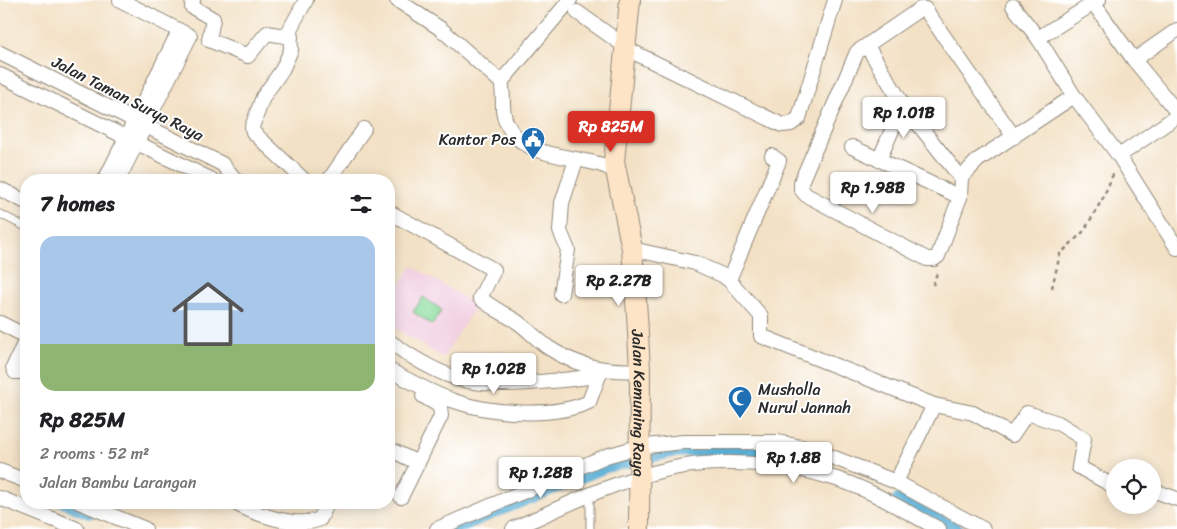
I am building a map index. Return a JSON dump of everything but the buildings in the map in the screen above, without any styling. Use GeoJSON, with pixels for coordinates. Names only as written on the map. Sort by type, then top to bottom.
{"type":"FeatureCollection","features":[{"type":"Feature","properties":{"kind":"street"},"geometry":{"type":"LineString","coordinates":[[109,174],[140,124],[179,31],[120,0]]}},
{"type":"Feature","properties":{"kind":"street"},"geometry":{"type":"LineString","coordinates":[[192,0],[192,7],[213,19],[208,40],[248,56],[267,33],[291,37]]}},
{"type":"Feature","properties":{"kind":"street"},"geometry":{"type":"LineString","coordinates":[[298,174],[252,130],[263,97],[282,70],[291,50],[290,28],[306,0]]}},
{"type":"Feature","properties":{"kind":"street"},"geometry":{"type":"LineString","coordinates":[[397,0],[441,29],[501,82],[504,115],[516,136],[528,145],[576,160],[610,162]]}},
{"type":"Feature","properties":{"kind":"street","name":"Jalan Kemuning Raya"},"geometry":{"type":"LineString","coordinates":[[630,0],[610,162],[632,249],[640,370],[639,529]]}},
{"type":"Feature","properties":{"kind":"street"},"geometry":{"type":"LineString","coordinates":[[501,82],[574,6],[625,38],[782,125],[791,124],[799,118],[835,0]]}},
{"type":"Feature","properties":{"kind":"street"},"geometry":{"type":"LineString","coordinates":[[1038,38],[1095,1],[1134,60],[1177,114],[1119,156]]}},
{"type":"Feature","properties":{"kind":"street"},"geometry":{"type":"LineString","coordinates":[[1013,6],[1038,38],[1074,96],[1119,156],[1177,248]]}},
{"type":"Feature","properties":{"kind":"street"},"geometry":{"type":"LineString","coordinates":[[1014,137],[925,9],[920,9],[858,52],[801,182],[801,189],[806,195],[927,259],[934,259],[938,256],[960,197],[961,178],[978,160],[1014,137],[1074,96]]}},
{"type":"Feature","properties":{"kind":"street"},"geometry":{"type":"LineString","coordinates":[[1134,60],[1177,30]]}},
{"type":"Feature","properties":{"kind":"street"},"geometry":{"type":"LineString","coordinates":[[867,46],[903,105],[961,178]]}},
{"type":"Feature","properties":{"kind":"street","name":"Jalan Taman Surya Raya"},"geometry":{"type":"LineString","coordinates":[[0,53],[222,164],[231,174]]}},
{"type":"Feature","properties":{"kind":"street"},"geometry":{"type":"LineString","coordinates":[[0,75],[200,174]]}},
{"type":"Feature","properties":{"kind":"street"},"geometry":{"type":"LineString","coordinates":[[92,121],[100,104]]}},
{"type":"Feature","properties":{"kind":"street"},"geometry":{"type":"LineString","coordinates":[[879,160],[903,105]]}},
{"type":"Feature","properties":{"kind":"street"},"geometry":{"type":"LineString","coordinates":[[333,174],[364,129]]}},
{"type":"Feature","properties":{"kind":"street"},"geometry":{"type":"LineString","coordinates":[[120,174],[131,140]]}},
{"type":"Feature","properties":{"kind":"street"},"geometry":{"type":"LineString","coordinates":[[852,147],[960,197]]}},
{"type":"Feature","properties":{"kind":"street"},"geometry":{"type":"LineString","coordinates":[[730,280],[779,161],[772,156]]}},
{"type":"Feature","properties":{"kind":"street"},"geometry":{"type":"LineString","coordinates":[[560,294],[568,250],[560,231],[562,203],[576,160]]}},
{"type":"Feature","properties":{"kind":"street"},"geometry":{"type":"LineString","coordinates":[[0,189],[20,199]]}},
{"type":"Feature","properties":{"kind":"street"},"geometry":{"type":"LineString","coordinates":[[395,215],[494,270],[480,298],[494,310],[516,321],[564,357],[600,373]]}},
{"type":"Feature","properties":{"kind":"street"},"geometry":{"type":"LineString","coordinates":[[632,249],[696,263],[730,280],[761,316],[761,336],[934,405],[973,413],[1012,435],[1027,413],[1058,423],[1084,439],[1079,467],[1106,482]]}},
{"type":"Feature","properties":{"kind":"street"},"geometry":{"type":"LineString","coordinates":[[0,324],[20,335]]}},
{"type":"Feature","properties":{"kind":"street"},"geometry":{"type":"LineString","coordinates":[[395,344],[454,378],[477,382],[538,382],[600,373],[640,370]]}},
{"type":"Feature","properties":{"kind":"street"},"geometry":{"type":"LineString","coordinates":[[20,353],[13,370],[17,373],[20,372]]}},
{"type":"Feature","properties":{"kind":"street"},"geometry":{"type":"LineString","coordinates":[[395,373],[456,402],[492,410],[548,412],[590,402],[600,373]]}},
{"type":"Feature","properties":{"kind":"street"},"geometry":{"type":"LineString","coordinates":[[395,383],[437,403],[442,409],[441,416],[401,497]]}},
{"type":"Feature","properties":{"kind":"street"},"geometry":{"type":"LineString","coordinates":[[896,482],[934,405]]}},
{"type":"Feature","properties":{"kind":"street"},"geometry":{"type":"LineString","coordinates":[[514,529],[590,494],[639,461],[683,442],[778,442],[814,450],[896,482],[984,529]]}},
{"type":"Feature","properties":{"kind":"street"},"geometry":{"type":"LineString","coordinates":[[395,452],[418,463]]}},
{"type":"Feature","properties":{"kind":"street"},"geometry":{"type":"LineString","coordinates":[[437,529],[606,456],[639,461],[670,469],[705,465],[785,467],[830,477],[865,490],[939,529]]}},
{"type":"Feature","properties":{"kind":"street"},"geometry":{"type":"LineString","coordinates":[[0,471],[20,479]]}},
{"type":"Feature","properties":{"kind":"street"},"geometry":{"type":"LineString","coordinates":[[1161,493],[1177,499]]}},
{"type":"Feature","properties":{"kind":"street"},"geometry":{"type":"LineString","coordinates":[[0,498],[20,506]]}},
{"type":"Feature","properties":{"kind":"street"},"geometry":{"type":"LineString","coordinates":[[28,509],[78,529]]}},
{"type":"Feature","properties":{"kind":"street"},"geometry":{"type":"LineString","coordinates":[[96,509],[141,528]]}},
{"type":"Feature","properties":{"kind":"street"},"geometry":{"type":"LineString","coordinates":[[248,509],[273,521],[304,522],[320,518],[324,509]]}},
{"type":"Feature","properties":{"kind":"lane"},"geometry":{"type":"LineString","coordinates":[[0,214],[20,224]]}},
{"type":"Feature","properties":{"kind":"lane"},"geometry":{"type":"LineString","coordinates":[[590,494],[590,529]]}},
{"type":"Feature","properties":{"kind":"path"},"geometry":{"type":"LineString","coordinates":[[1052,288],[1060,254],[1084,231],[1103,198],[1119,156]]}},
{"type":"Feature","properties":{"kind":"shaded area"},"geometry":{"type":"Polygon","coordinates":[[[412,266],[476,305],[443,358],[395,328],[395,292],[412,266]]]}},
{"type":"Feature","properties":{"kind":"green space"},"geometry":{"type":"Polygon","coordinates":[[[423,297],[442,310],[432,325],[413,312],[423,297]]]}},
{"type":"Feature","properties":{"kind":"waterway"},"geometry":{"type":"LineString","coordinates":[[454,529],[606,467],[672,452],[735,448],[800,459],[835,474]]}},
{"type":"Feature","properties":{"kind":"waterway"},"geometry":{"type":"LineString","coordinates":[[897,500],[958,529]]}},
{"type":"Feature","properties":{"kind":"waterway"},"geometry":{"type":"LineString","coordinates":[[80,509],[89,513]]}},
{"type":"Feature","properties":{"kind":"place","name":"Kantor Pos"},"geometry":{"type":"Point","coordinates":[533,160]}},
{"type":"Feature","properties":{"kind":"place","name":"Musholla Nurul Jannah"},"geometry":{"type":"Point","coordinates":[740,419]}}]}
